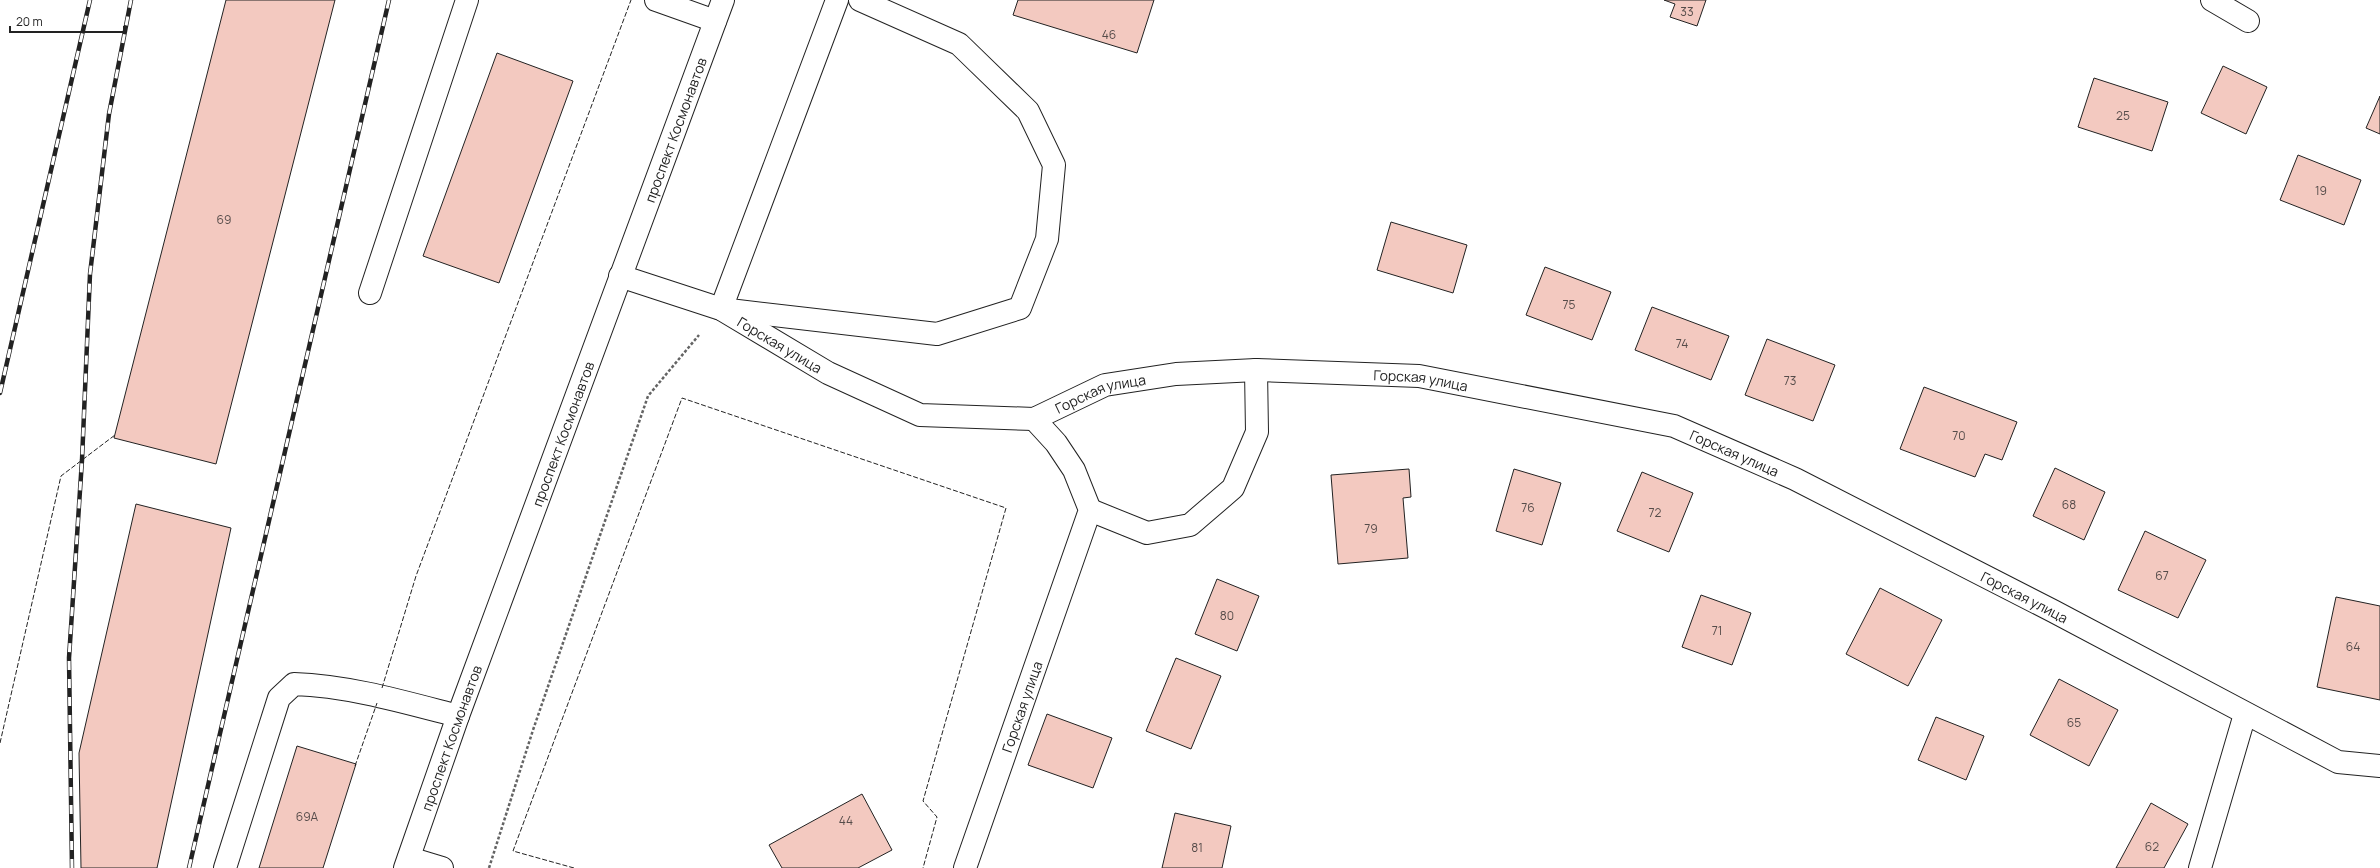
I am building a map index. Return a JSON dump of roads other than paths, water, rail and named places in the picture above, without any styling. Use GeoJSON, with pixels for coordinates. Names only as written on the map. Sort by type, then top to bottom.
{"type":"FeatureCollection","features":[{"type":"Feature","properties":{"kind":"street"},"geometry":{"type":"LineString","coordinates":[[370,293],[467,0]]}},
{"type":"Feature","properties":{"kind":"street"},"geometry":{"type":"LineString","coordinates":[[656,0],[715,20]]}},
{"type":"Feature","properties":{"kind":"street","name":"проспект Космонавтов"},"geometry":{"type":"LineString","coordinates":[[407,863],[458,716],[723,0]]}},
{"type":"Feature","properties":{"kind":"street"},"geometry":{"type":"LineString","coordinates":[[837,0],[721,309],[937,334],[1020,308],[1047,239],[1054,165],[1028,111],[959,44],[860,0]]}},
{"type":"Feature","properties":{"kind":"street"},"geometry":{"type":"LineString","coordinates":[[2212,0],[2248,21]]}},
{"type":"Feature","properties":{"kind":"street","name":"Горская улица"},"geometry":{"type":"LineString","coordinates":[[620,276],[721,309],[828,373],[920,415],[1034,419],[1105,385],[1176,374],[1256,370],[1419,376],[1674,426],[1795,479],[2053,611],[2338,762],[2380,766]]}},
{"type":"Feature","properties":{"kind":"street"},"geometry":{"type":"LineString","coordinates":[[1090,510],[1147,533],[1190,525],[1234,488],[1257,432],[1256,370]]}},
{"type":"Feature","properties":{"kind":"street","name":"Горская улица"},"geometry":{"type":"LineString","coordinates":[[965,868],[1090,510],[1074,470],[1056,443],[1034,419]]}},
{"type":"Feature","properties":{"kind":"street"},"geometry":{"type":"LineString","coordinates":[[224,868],[279,698],[294,684],[316,685],[380,695],[458,716]]}},
{"type":"Feature","properties":{"kind":"street"},"geometry":{"type":"LineString","coordinates":[[2200,868],[2245,714]]}},
{"type":"Feature","properties":{"kind":"street"},"geometry":{"type":"LineString","coordinates":[[407,863],[442,868]]}},
{"type":"Feature","properties":{"kind":"railway"},"geometry":{"type":"LineString","coordinates":[[0,393],[90,0]]}},
{"type":"Feature","properties":{"kind":"railway"},"geometry":{"type":"LineString","coordinates":[[72,868],[69,658],[82,460],[90,274],[109,114],[131,0]]}},
{"type":"Feature","properties":{"kind":"railway"},"geometry":{"type":"LineString","coordinates":[[189,868],[389,0]]}}]}
